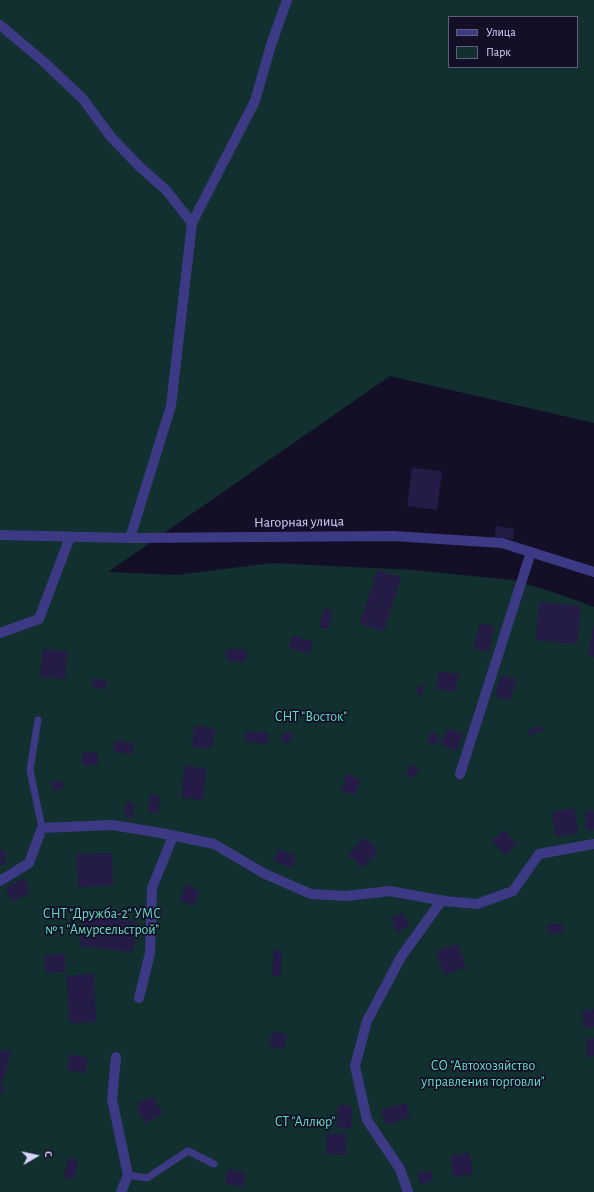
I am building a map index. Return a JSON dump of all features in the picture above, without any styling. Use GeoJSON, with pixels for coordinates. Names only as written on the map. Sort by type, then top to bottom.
{"type":"FeatureCollection","features":[{"type":"Feature","properties":{"kind":"street"},"geometry":{"type":"LineString","coordinates":[[130,538],[171,406],[192,224],[255,101],[271,45],[287,0]]}},
{"type":"Feature","properties":{"kind":"street"},"geometry":{"type":"LineString","coordinates":[[0,25],[44,62],[83,100],[110,137],[166,190],[192,224]]}},
{"type":"Feature","properties":{"kind":"street","name":"Нагорная улица"},"geometry":{"type":"LineString","coordinates":[[0,535],[130,538],[393,536],[502,543],[594,572]]}},
{"type":"Feature","properties":{"kind":"street"},"geometry":{"type":"LineString","coordinates":[[0,633],[39,619],[70,536]]}},
{"type":"Feature","properties":{"kind":"street"},"geometry":{"type":"LineString","coordinates":[[460,774],[531,552]]}},
{"type":"Feature","properties":{"kind":"street"},"geometry":{"type":"LineString","coordinates":[[0,881],[29,863],[42,828],[112,825],[214,844],[265,874],[311,894],[346,896],[390,890],[442,900],[477,904],[514,891],[538,854],[594,844]]}},
{"type":"Feature","properties":{"kind":"street"},"geometry":{"type":"LineString","coordinates":[[139,998],[150,953],[152,888],[173,836]]}},
{"type":"Feature","properties":{"kind":"street"},"geometry":{"type":"LineString","coordinates":[[408,1192],[400,1169],[367,1120],[355,1066],[367,1021],[401,957],[442,900]]}},
{"type":"Feature","properties":{"kind":"street"},"geometry":{"type":"LineString","coordinates":[[116,1057],[112,1099],[128,1175],[121,1192]]}},
{"type":"Feature","properties":{"kind":"lane"},"geometry":{"type":"LineString","coordinates":[[38,720],[30,770],[42,828]]}},
{"type":"Feature","properties":{"kind":"lane"},"geometry":{"type":"LineString","coordinates":[[128,1175],[147,1178],[188,1151],[214,1164]]}},
{"type":"Feature","properties":{"kind":"green space"},"geometry":{"type":"Polygon","coordinates":[[[0,0],[594,0],[594,423],[390,376],[108,572],[176,575],[272,563],[413,570],[512,580],[556,593],[594,607],[594,1192],[0,1192],[0,0]]]}},
{"type":"Feature","properties":{"kind":"building"},"geometry":{"type":"Polygon","coordinates":[[[412,468],[442,471],[437,510],[407,506],[412,468]]]}},
{"type":"Feature","properties":{"kind":"building"},"geometry":{"type":"Polygon","coordinates":[[[496,526],[514,529],[513,539],[495,537],[496,526]]]}},
{"type":"Feature","properties":{"kind":"building"},"geometry":{"type":"Polygon","coordinates":[[[377,570],[401,577],[384,631],[360,624],[377,570]]]}},
{"type":"Feature","properties":{"kind":"building"},"geometry":{"type":"Polygon","coordinates":[[[539,602],[581,606],[577,644],[536,640],[539,602]]]}},
{"type":"Feature","properties":{"kind":"building"},"geometry":{"type":"Polygon","coordinates":[[[324,609],[333,611],[328,629],[319,627],[324,609]]]}},
{"type":"Feature","properties":{"kind":"building"},"geometry":{"type":"Polygon","coordinates":[[[480,623],[495,627],[488,652],[473,648],[480,623]]]}},
{"type":"Feature","properties":{"kind":"building"},"geometry":{"type":"Polygon","coordinates":[[[594,626],[594,657],[588,656],[594,626]]]}},
{"type":"Feature","properties":{"kind":"building"},"geometry":{"type":"Polygon","coordinates":[[[293,635],[313,642],[309,654],[289,647],[293,635]]]}},
{"type":"Feature","properties":{"kind":"building"},"geometry":{"type":"Polygon","coordinates":[[[43,649],[67,651],[65,679],[40,677],[43,649]]]}},
{"type":"Feature","properties":{"kind":"building"},"geometry":{"type":"Polygon","coordinates":[[[227,649],[247,650],[246,662],[226,661],[227,649]]]}},
{"type":"Feature","properties":{"kind":"building"},"geometry":{"type":"Polygon","coordinates":[[[439,671],[459,674],[455,692],[436,689],[439,671]]]}},
{"type":"Feature","properties":{"kind":"building"},"geometry":{"type":"Polygon","coordinates":[[[501,675],[516,679],[510,701],[495,696],[501,675]]]}},
{"type":"Feature","properties":{"kind":"building"},"geometry":{"type":"Polygon","coordinates":[[[93,679],[106,680],[106,689],[92,688],[93,679]]]}},
{"type":"Feature","properties":{"kind":"building"},"geometry":{"type":"Polygon","coordinates":[[[419,685],[425,687],[421,696],[416,694],[419,685]]]}},
{"type":"Feature","properties":{"kind":"building"},"geometry":{"type":"Polygon","coordinates":[[[194,726],[215,728],[213,748],[192,747],[194,726]]]}},
{"type":"Feature","properties":{"kind":"building"},"geometry":{"type":"Polygon","coordinates":[[[542,726],[543,731],[529,735],[528,730],[542,726]]]}},
{"type":"Feature","properties":{"kind":"building"},"geometry":{"type":"Polygon","coordinates":[[[447,728],[463,734],[457,751],[441,745],[447,728]]]}},
{"type":"Feature","properties":{"kind":"building"},"geometry":{"type":"Polygon","coordinates":[[[246,731],[269,733],[268,744],[245,742],[246,731]]]}},
{"type":"Feature","properties":{"kind":"building"},"geometry":{"type":"Polygon","coordinates":[[[431,732],[440,736],[437,745],[427,742],[431,732]]]}},
{"type":"Feature","properties":{"kind":"building"},"geometry":{"type":"Polygon","coordinates":[[[282,733],[292,733],[291,743],[281,742],[282,733]]]}},
{"type":"Feature","properties":{"kind":"building"},"geometry":{"type":"Polygon","coordinates":[[[114,741],[134,743],[133,754],[113,752],[114,741]]]}},
{"type":"Feature","properties":{"kind":"building"},"geometry":{"type":"Polygon","coordinates":[[[83,752],[98,753],[97,766],[82,765],[83,752]]]}},
{"type":"Feature","properties":{"kind":"building"},"geometry":{"type":"Polygon","coordinates":[[[410,764],[419,768],[415,778],[406,775],[410,764]]]}},
{"type":"Feature","properties":{"kind":"building"},"geometry":{"type":"Polygon","coordinates":[[[184,766],[206,768],[203,800],[182,798],[184,766]]]}},
{"type":"Feature","properties":{"kind":"building"},"geometry":{"type":"Polygon","coordinates":[[[347,774],[361,780],[355,795],[341,790],[347,774]]]}},
{"type":"Feature","properties":{"kind":"building"},"geometry":{"type":"Polygon","coordinates":[[[63,781],[64,790],[52,790],[51,782],[63,781]]]}},
{"type":"Feature","properties":{"kind":"building"},"geometry":{"type":"Polygon","coordinates":[[[150,795],[160,796],[158,813],[148,813],[150,795]]]}},
{"type":"Feature","properties":{"kind":"building"},"geometry":{"type":"Polygon","coordinates":[[[126,802],[134,802],[133,818],[125,817],[126,802]]]}},
{"type":"Feature","properties":{"kind":"building"},"geometry":{"type":"Polygon","coordinates":[[[574,808],[578,833],[556,837],[552,812],[574,808]]]}},
{"type":"Feature","properties":{"kind":"building"},"geometry":{"type":"Polygon","coordinates":[[[594,810],[594,830],[586,830],[585,811],[594,810]]]}},
{"type":"Feature","properties":{"kind":"building"},"geometry":{"type":"Polygon","coordinates":[[[504,830],[517,844],[505,855],[492,841],[504,830]]]}},
{"type":"Feature","properties":{"kind":"building"},"geometry":{"type":"Polygon","coordinates":[[[364,837],[378,850],[363,868],[348,855],[364,837]]]}},
{"type":"Feature","properties":{"kind":"building"},"geometry":{"type":"Polygon","coordinates":[[[278,849],[296,856],[292,868],[274,861],[278,849]]]}},
{"type":"Feature","properties":{"kind":"building"},"geometry":{"type":"Polygon","coordinates":[[[0,850],[5,850],[6,864],[0,865],[0,850]]]}},
{"type":"Feature","properties":{"kind":"building"},"geometry":{"type":"Polygon","coordinates":[[[112,853],[113,885],[78,887],[77,854],[112,853]]]}},
{"type":"Feature","properties":{"kind":"building"},"geometry":{"type":"Polygon","coordinates":[[[24,878],[31,892],[12,901],[5,888],[24,878]]]}},
{"type":"Feature","properties":{"kind":"building"},"geometry":{"type":"Polygon","coordinates":[[[186,884],[200,891],[194,906],[179,900],[186,884]]]}},
{"type":"Feature","properties":{"kind":"building"},"geometry":{"type":"Polygon","coordinates":[[[403,912],[409,926],[397,932],[391,918],[403,912]]]}},
{"type":"Feature","properties":{"kind":"building"},"geometry":{"type":"Polygon","coordinates":[[[83,916],[136,922],[133,952],[80,946],[83,916]]]}},
{"type":"Feature","properties":{"kind":"building"},"geometry":{"type":"Polygon","coordinates":[[[562,923],[563,932],[548,934],[547,925],[562,923]]]}},
{"type":"Feature","properties":{"kind":"building"},"geometry":{"type":"Polygon","coordinates":[[[458,944],[466,967],[444,975],[436,951],[458,944]]]}},
{"type":"Feature","properties":{"kind":"building"},"geometry":{"type":"Polygon","coordinates":[[[273,950],[282,951],[281,977],[272,976],[273,950]]]}},
{"type":"Feature","properties":{"kind":"building"},"geometry":{"type":"Polygon","coordinates":[[[65,954],[65,972],[46,973],[45,955],[65,954]]]}},
{"type":"Feature","properties":{"kind":"building"},"geometry":{"type":"Polygon","coordinates":[[[94,974],[96,1022],[69,1023],[67,976],[94,974]]]}},
{"type":"Feature","properties":{"kind":"building"},"geometry":{"type":"Polygon","coordinates":[[[594,1009],[594,1027],[584,1028],[582,1011],[594,1009]]]}},
{"type":"Feature","properties":{"kind":"building"},"geometry":{"type":"Polygon","coordinates":[[[272,1032],[287,1034],[284,1049],[269,1047],[272,1032]]]}},
{"type":"Feature","properties":{"kind":"building"},"geometry":{"type":"Polygon","coordinates":[[[594,1038],[594,1056],[587,1057],[586,1039],[594,1038]]]}},
{"type":"Feature","properties":{"kind":"building"},"geometry":{"type":"Polygon","coordinates":[[[0,1049],[11,1052],[2,1084],[0,1083],[0,1049]]]}},
{"type":"Feature","properties":{"kind":"building"},"geometry":{"type":"Polygon","coordinates":[[[70,1054],[88,1058],[85,1073],[67,1070],[70,1054]]]}},
{"type":"Feature","properties":{"kind":"building"},"geometry":{"type":"Polygon","coordinates":[[[0,1085],[4,1087],[0,1099],[0,1085]]]}},
{"type":"Feature","properties":{"kind":"building"},"geometry":{"type":"Polygon","coordinates":[[[154,1096],[162,1115],[144,1123],[136,1104],[154,1096]]]}},
{"type":"Feature","properties":{"kind":"building"},"geometry":{"type":"Polygon","coordinates":[[[406,1103],[410,1117],[386,1125],[381,1110],[406,1103]]]}},
{"type":"Feature","properties":{"kind":"building"},"geometry":{"type":"Polygon","coordinates":[[[338,1105],[352,1106],[351,1129],[337,1128],[338,1105]]]}},
{"type":"Feature","properties":{"kind":"building"},"geometry":{"type":"Polygon","coordinates":[[[327,1133],[347,1134],[346,1155],[326,1154],[327,1133]]]}},
{"type":"Feature","properties":{"kind":"building"},"geometry":{"type":"Polygon","coordinates":[[[470,1153],[472,1175],[453,1177],[451,1155],[470,1153]]]}},
{"type":"Feature","properties":{"kind":"building"},"geometry":{"type":"Polygon","coordinates":[[[68,1158],[78,1160],[74,1179],[64,1177],[68,1158]]]}},
{"type":"Feature","properties":{"kind":"building"},"geometry":{"type":"Polygon","coordinates":[[[228,1169],[246,1172],[243,1187],[225,1183],[228,1169]]]}},
{"type":"Feature","properties":{"kind":"building"},"geometry":{"type":"Polygon","coordinates":[[[431,1171],[433,1181],[420,1184],[417,1173],[431,1171]]]}},
{"type":"Feature","properties":{"kind":"park label","name":"СНТ \"Восток\""},"geometry":{"type":"Point","coordinates":[311,717]}},
{"type":"Feature","properties":{"kind":"park label","name":"СНТ \"Дружба-2\" УМС № 1 \"Амурсельстрой\""},"geometry":{"type":"Point","coordinates":[102,922]}},
{"type":"Feature","properties":{"kind":"park label","name":"СО \"Автохозяйство управления торговли\""},"geometry":{"type":"Point","coordinates":[483,1074]}},
{"type":"Feature","properties":{"kind":"park label","name":"СТ \"Аллюр\""},"geometry":{"type":"Point","coordinates":[305,1122]}}]}
